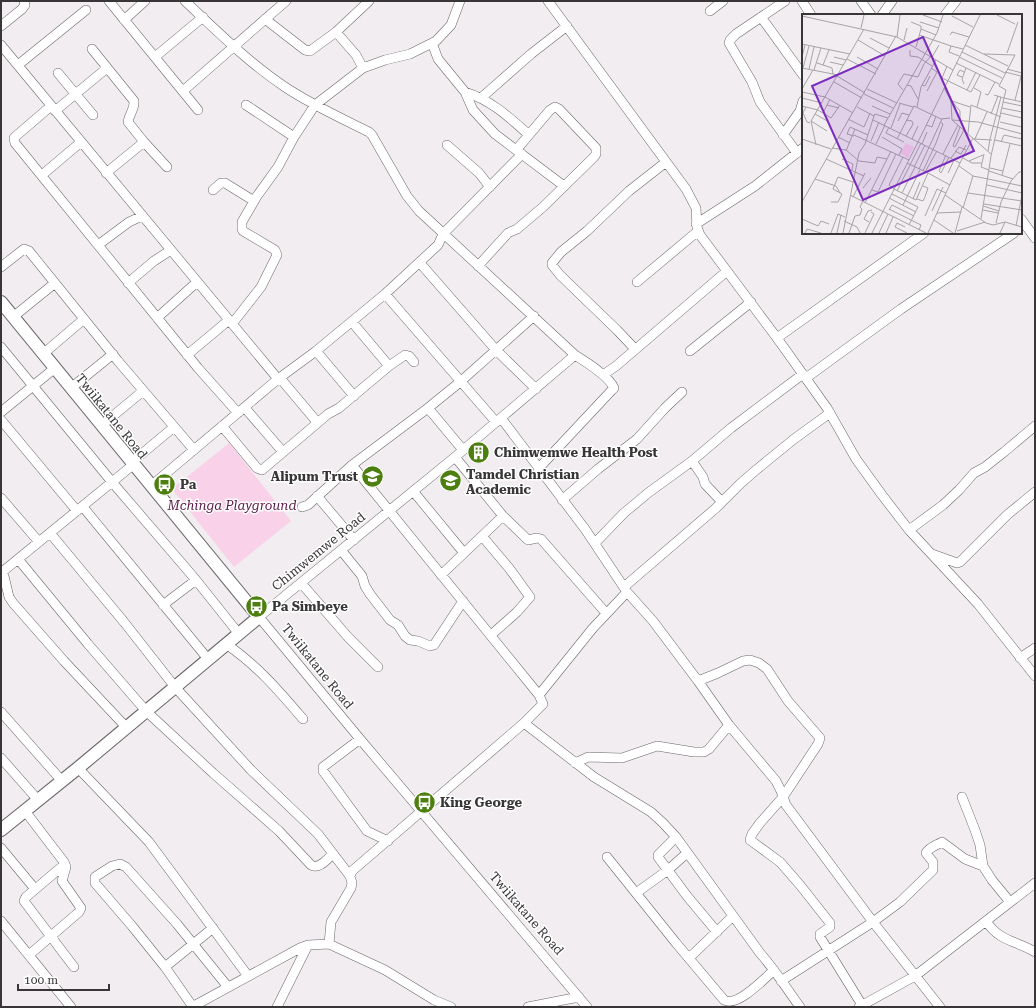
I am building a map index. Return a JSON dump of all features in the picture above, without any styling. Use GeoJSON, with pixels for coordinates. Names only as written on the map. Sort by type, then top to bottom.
{"type":"FeatureCollection","features":[{"type":"Feature","properties":{"kind":"main road","name":"Twiikatane Road"},"geometry":{"type":"LineString","coordinates":[[1,302],[259,617]]}},
{"type":"Feature","properties":{"kind":"main road","name":"Chimwemwe Road"},"geometry":{"type":"LineString","coordinates":[[1,830],[78,768],[259,617]]}},
{"type":"Feature","properties":{"kind":"street"},"geometry":{"type":"LineString","coordinates":[[1,26],[22,10],[25,4],[24,1]]}},
{"type":"Feature","properties":{"kind":"street"},"geometry":{"type":"LineString","coordinates":[[109,1],[198,110]]}},
{"type":"Feature","properties":{"kind":"street"},"geometry":{"type":"LineString","coordinates":[[124,20],[145,1]]}},
{"type":"Feature","properties":{"kind":"street"},"geometry":{"type":"LineString","coordinates":[[185,1],[234,46],[285,87],[315,105],[369,132],[413,204],[575,355],[603,375],[613,385],[613,389],[538,469]]}},
{"type":"Feature","properties":{"kind":"street"},"geometry":{"type":"LineString","coordinates":[[183,91],[286,1]]}},
{"type":"Feature","properties":{"kind":"street"},"geometry":{"type":"LineString","coordinates":[[265,19],[308,51],[314,49],[336,32],[369,1]]}},
{"type":"Feature","properties":{"kind":"street"},"geometry":{"type":"LineString","coordinates":[[187,355],[230,322],[261,287],[277,255],[274,250],[246,233],[242,229],[242,222],[254,201],[278,167],[294,137],[315,105],[363,68],[385,60],[410,54],[439,38],[451,25],[460,1]]}},
{"type":"Feature","properties":{"kind":"street"},"geometry":{"type":"LineString","coordinates":[[548,1],[694,202],[696,208],[697,227],[830,413],[867,475],[909,530],[978,604],[1035,676]]}},
{"type":"Feature","properties":{"kind":"street"},"geometry":{"type":"LineString","coordinates":[[710,11],[723,1]]}},
{"type":"Feature","properties":{"kind":"street"},"geometry":{"type":"LineString","coordinates":[[637,282],[697,227],[755,186],[800,151],[783,135],[760,102],[752,82],[729,45],[731,39],[761,17],[770,5],[785,1]]}},
{"type":"Feature","properties":{"kind":"street"},"geometry":{"type":"LineString","coordinates":[[802,1],[810,14]]}},
{"type":"Feature","properties":{"kind":"street"},"geometry":{"type":"LineString","coordinates":[[861,1],[870,14]]}},
{"type":"Feature","properties":{"kind":"street"},"geometry":{"type":"LineString","coordinates":[[883,14],[892,1]]}},
{"type":"Feature","properties":{"kind":"street"},"geometry":{"type":"LineString","coordinates":[[946,14],[956,1]]}},
{"type":"Feature","properties":{"kind":"street"},"geometry":{"type":"LineString","coordinates":[[18,65],[86,10]]}},
{"type":"Feature","properties":{"kind":"street"},"geometry":{"type":"LineString","coordinates":[[155,57],[203,17]]}},
{"type":"Feature","properties":{"kind":"street"},"geometry":{"type":"LineString","coordinates":[[761,17],[802,74]]}},
{"type":"Feature","properties":{"kind":"street"},"geometry":{"type":"LineString","coordinates":[[481,98],[531,54],[567,26]]}},
{"type":"Feature","properties":{"kind":"street"},"geometry":{"type":"LineString","coordinates":[[336,32],[356,55],[363,68]]}},
{"type":"Feature","properties":{"kind":"street"},"geometry":{"type":"LineString","coordinates":[[432,43],[438,59],[465,92],[473,110],[494,134],[564,186]]}},
{"type":"Feature","properties":{"kind":"street"},"geometry":{"type":"LineString","coordinates":[[1,45],[230,322],[317,422]]}},
{"type":"Feature","properties":{"kind":"street"},"geometry":{"type":"LineString","coordinates":[[92,49],[134,101],[134,106],[128,122],[167,167]]}},
{"type":"Feature","properties":{"kind":"street"},"geometry":{"type":"LineString","coordinates":[[108,68],[77,94],[53,108],[14,138],[15,143],[187,355],[283,452]]}},
{"type":"Feature","properties":{"kind":"street"},"geometry":{"type":"LineString","coordinates":[[58,73],[93,115]]}},
{"type":"Feature","properties":{"kind":"street"},"geometry":{"type":"LineString","coordinates":[[465,92],[481,98],[502,111],[529,135]]}},
{"type":"Feature","properties":{"kind":"street"},"geometry":{"type":"LineString","coordinates":[[783,135],[800,111],[802,104]]}},
{"type":"Feature","properties":{"kind":"street"},"geometry":{"type":"LineString","coordinates":[[246,105],[294,137]]}},
{"type":"Feature","properties":{"kind":"street"},"geometry":{"type":"LineString","coordinates":[[151,486],[279,378],[352,322],[420,263],[438,244],[444,234],[490,187],[520,152],[529,135],[550,110],[557,107],[596,148],[594,157],[517,229],[508,233],[478,266]]}},
{"type":"Feature","properties":{"kind":"street"},"geometry":{"type":"LineString","coordinates":[[42,175],[81,142]]}},
{"type":"Feature","properties":{"kind":"street"},"geometry":{"type":"LineString","coordinates":[[106,173],[144,142]]}},
{"type":"Feature","properties":{"kind":"street"},"geometry":{"type":"LineString","coordinates":[[447,145],[476,170],[490,187]]}},
{"type":"Feature","properties":{"kind":"street"},"geometry":{"type":"LineString","coordinates":[[635,349],[560,275],[552,263],[561,252],[587,231],[630,191],[666,162]]}},
{"type":"Feature","properties":{"kind":"street"},"geometry":{"type":"LineString","coordinates":[[212,190],[221,183],[225,183],[254,201]]}},
{"type":"Feature","properties":{"kind":"street"},"geometry":{"type":"LineString","coordinates":[[98,245],[129,222],[142,216]]}},
{"type":"Feature","properties":{"kind":"street"},"geometry":{"type":"LineString","coordinates":[[1023,224],[1034,235]]}},
{"type":"Feature","properties":{"kind":"street"},"geometry":{"type":"LineString","coordinates":[[777,338],[923,234]]}},
{"type":"Feature","properties":{"kind":"street"},"geometry":{"type":"LineString","coordinates":[[595,543],[624,513],[692,461],[731,428],[901,309],[1013,234]]}},
{"type":"Feature","properties":{"kind":"street"},"geometry":{"type":"LineString","coordinates":[[1,267],[22,250],[26,249],[29,251],[112,354],[194,450]]}},
{"type":"Feature","properties":{"kind":"street"},"geometry":{"type":"LineString","coordinates":[[128,283],[154,261],[171,250]]}},
{"type":"Feature","properties":{"kind":"street"},"geometry":{"type":"LineString","coordinates":[[420,263],[496,350],[536,389]]}},
{"type":"Feature","properties":{"kind":"street"},"geometry":{"type":"LineString","coordinates":[[603,375],[728,271]]}},
{"type":"Feature","properties":{"kind":"street"},"geometry":{"type":"LineString","coordinates":[[157,318],[197,282]]}},
{"type":"Feature","properties":{"kind":"street"},"geometry":{"type":"LineString","coordinates":[[13,317],[55,283]]}},
{"type":"Feature","properties":{"kind":"street"},"geometry":{"type":"LineString","coordinates":[[385,294],[460,382],[498,420],[538,469],[595,543],[626,589],[698,681],[729,725],[772,775],[779,786],[786,805],[873,922],[940,1007]]}},
{"type":"Feature","properties":{"kind":"street"},"geometry":{"type":"LineString","coordinates":[[690,351],[751,302]]}},
{"type":"Feature","properties":{"kind":"street"},"geometry":{"type":"LineString","coordinates":[[302,507],[308,505],[352,465],[460,382],[534,316]]}},
{"type":"Feature","properties":{"kind":"street"},"geometry":{"type":"LineString","coordinates":[[43,354],[84,319]]}},
{"type":"Feature","properties":{"kind":"street"},"geometry":{"type":"LineString","coordinates":[[352,322],[388,366]]}},
{"type":"Feature","properties":{"kind":"street"},"geometry":{"type":"LineString","coordinates":[[1,347],[112,482],[196,580],[239,634]]}},
{"type":"Feature","properties":{"kind":"street"},"geometry":{"type":"LineString","coordinates":[[316,351],[354,396]]}},
{"type":"Feature","properties":{"kind":"street"},"geometry":{"type":"LineString","coordinates":[[71,388],[112,354]]}},
{"type":"Feature","properties":{"kind":"street"},"geometry":{"type":"LineString","coordinates":[[222,426],[258,470],[264,469],[317,422],[339,408],[388,366],[405,355],[409,356],[414,362]]}},
{"type":"Feature","properties":{"kind":"street","name":"Chimwemwe Road"},"geometry":{"type":"LineString","coordinates":[[259,617],[455,457],[575,355]]}},
{"type":"Feature","properties":{"kind":"street"},"geometry":{"type":"LineString","coordinates":[[1,412],[55,368]]}},
{"type":"Feature","properties":{"kind":"street"},"geometry":{"type":"LineString","coordinates":[[102,425],[143,391]]}},
{"type":"Feature","properties":{"kind":"street"},"geometry":{"type":"LineString","coordinates":[[562,500],[598,469],[637,439],[682,392]]}},
{"type":"Feature","properties":{"kind":"street"},"geometry":{"type":"LineString","coordinates":[[428,408],[463,450]]}},
{"type":"Feature","properties":{"kind":"street"},"geometry":{"type":"LineString","coordinates":[[539,695],[626,589],[756,470],[794,439],[830,413]]}},
{"type":"Feature","properties":{"kind":"street"},"geometry":{"type":"LineString","coordinates":[[1,420],[80,509],[208,659]]}},
{"type":"Feature","properties":{"kind":"street"},"geometry":{"type":"LineString","coordinates":[[909,530],[944,505],[976,472],[985,467],[1035,426]]}},
{"type":"Feature","properties":{"kind":"street"},"geometry":{"type":"LineString","coordinates":[[126,727],[64,661],[13,603],[9,597],[2,573],[112,482],[174,427]]}},
{"type":"Feature","properties":{"kind":"street"},"geometry":{"type":"LineString","coordinates":[[455,457],[503,516],[528,540],[537,538],[541,540],[606,613]]}},
{"type":"Feature","properties":{"kind":"street"},"geometry":{"type":"LineString","coordinates":[[692,461],[701,474],[705,484],[722,502]]}},
{"type":"Feature","properties":{"kind":"street"},"geometry":{"type":"LineString","coordinates":[[350,876],[352,871],[422,812],[543,705],[539,695],[352,465]]}},
{"type":"Feature","properties":{"kind":"street"},"geometry":{"type":"LineString","coordinates":[[413,491],[464,553]]}},
{"type":"Feature","properties":{"kind":"street"},"geometry":{"type":"LineString","coordinates":[[930,553],[957,563],[960,562],[1007,515],[1035,492]]}},
{"type":"Feature","properties":{"kind":"street"},"geometry":{"type":"LineString","coordinates":[[317,496],[354,540]]}},
{"type":"Feature","properties":{"kind":"street"},"geometry":{"type":"LineString","coordinates":[[1,499],[39,542]]}},
{"type":"Feature","properties":{"kind":"street"},"geometry":{"type":"LineString","coordinates":[[441,575],[503,516]]}},
{"type":"Feature","properties":{"kind":"street"},"geometry":{"type":"LineString","coordinates":[[50,533],[124,622],[175,687],[251,770],[314,830],[350,876],[352,883],[351,888],[331,922],[329,944]]}},
{"type":"Feature","properties":{"kind":"street"},"geometry":{"type":"LineString","coordinates":[[482,536],[509,568],[530,597],[517,612],[491,635]]}},
{"type":"Feature","properties":{"kind":"street"},"geometry":{"type":"LineString","coordinates":[[341,550],[362,576],[365,586],[370,594],[390,620],[398,625],[405,636],[410,640],[434,646],[463,601]]}},
{"type":"Feature","properties":{"kind":"street"},"geometry":{"type":"LineString","coordinates":[[18,559],[88,644],[146,711],[279,831],[311,865],[314,867],[318,866],[333,854]]}},
{"type":"Feature","properties":{"kind":"street"},"geometry":{"type":"LineString","coordinates":[[163,605],[196,580]]}},
{"type":"Feature","properties":{"kind":"street"},"geometry":{"type":"LineString","coordinates":[[301,582],[348,637],[378,667]]}},
{"type":"Feature","properties":{"kind":"street","name":"Twiikatane Road"},"geometry":{"type":"LineString","coordinates":[[259,617],[360,739],[587,1007]]}},
{"type":"Feature","properties":{"kind":"street"},"geometry":{"type":"LineString","coordinates":[[226,644],[248,660],[272,683],[303,719]]}},
{"type":"Feature","properties":{"kind":"street"},"geometry":{"type":"LineString","coordinates":[[1020,658],[1035,648]]}},
{"type":"Feature","properties":{"kind":"street"},"geometry":{"type":"LineString","coordinates":[[698,681],[743,661],[750,660],[759,663],[767,669],[788,701],[819,737],[819,742],[783,797],[756,829],[750,840],[752,843],[771,854],[780,862],[830,923],[830,927],[820,935],[861,1006],[915,976],[1035,883]]}},
{"type":"Feature","properties":{"kind":"street"},"geometry":{"type":"LineString","coordinates":[[1,712],[62,780]]}},
{"type":"Feature","properties":{"kind":"street"},"geometry":{"type":"LineString","coordinates":[[524,723],[575,763],[599,780],[651,812],[663,822],[676,837],[800,1007]]}},
{"type":"Feature","properties":{"kind":"street"},"geometry":{"type":"LineString","coordinates":[[575,763],[588,757],[622,758],[655,746],[672,747],[694,752],[704,752],[709,749],[729,725]]}},
{"type":"Feature","properties":{"kind":"street"},"geometry":{"type":"LineString","coordinates":[[360,739],[323,767],[323,771],[366,831],[388,841]]}},
{"type":"Feature","properties":{"kind":"street"},"geometry":{"type":"LineString","coordinates":[[2,760],[38,800]]}},
{"type":"Feature","properties":{"kind":"street"},"geometry":{"type":"LineString","coordinates":[[78,768],[149,842],[248,976]]}},
{"type":"Feature","properties":{"kind":"street"},"geometry":{"type":"LineString","coordinates":[[962,797],[975,830],[983,866],[992,880],[1010,902]]}},
{"type":"Feature","properties":{"kind":"street"},"geometry":{"type":"LineString","coordinates":[[25,811],[65,864],[62,881],[80,906],[80,910],[28,955]]}},
{"type":"Feature","properties":{"kind":"street"},"geometry":{"type":"LineString","coordinates":[[676,837],[658,855],[717,932]]}},
{"type":"Feature","properties":{"kind":"street"},"geometry":{"type":"LineString","coordinates":[[781,981],[828,949],[873,922],[900,902],[933,870],[934,862],[926,853],[937,844],[942,842],[965,859],[983,866]]}},
{"type":"Feature","properties":{"kind":"street"},"geometry":{"type":"LineString","coordinates":[[1,848],[35,889]]}},
{"type":"Feature","properties":{"kind":"street"},"geometry":{"type":"LineString","coordinates":[[636,893],[668,870],[687,853]]}},
{"type":"Feature","properties":{"kind":"street"},"geometry":{"type":"LineString","coordinates":[[607,857],[720,997],[729,1002],[735,1001],[747,993],[774,970]]}},
{"type":"Feature","properties":{"kind":"street"},"geometry":{"type":"LineString","coordinates":[[65,864],[26,897],[24,901],[74,967]]}},
{"type":"Feature","properties":{"kind":"street"},"geometry":{"type":"LineString","coordinates":[[228,987],[177,924],[123,864],[112,866],[95,877],[94,881],[96,885],[165,967],[193,1007],[291,952],[308,945],[329,944],[385,970],[434,1000],[451,1007]]}},
{"type":"Feature","properties":{"kind":"street"},"geometry":{"type":"LineString","coordinates":[[689,958],[733,916]]}},
{"type":"Feature","properties":{"kind":"street"},"geometry":{"type":"LineString","coordinates":[[1,921],[71,1007]]}},
{"type":"Feature","properties":{"kind":"street"},"geometry":{"type":"LineString","coordinates":[[986,921],[992,930],[998,935],[1035,952]]}},
{"type":"Feature","properties":{"kind":"street"},"geometry":{"type":"LineString","coordinates":[[165,967],[213,928]]}},
{"type":"Feature","properties":{"kind":"street"},"geometry":{"type":"LineString","coordinates":[[280,1006],[308,945]]}},
{"type":"Feature","properties":{"kind":"street"},"geometry":{"type":"LineString","coordinates":[[528,1007],[579,997]]}},
{"type":"Feature","properties":{"kind":"green space","name":"Mchinga Playground"},"geometry":{"type":"Polygon","coordinates":[[[229,443],[291,521],[234,567],[172,489],[229,443]]]}},
{"type":"Feature","properties":{"kind":"place","name":"Chimwemwe Health Post"},"geometry":{"type":"Point","coordinates":[479,452]}},
{"type":"Feature","properties":{"kind":"place","name":"Alipum Trust"},"geometry":{"type":"Point","coordinates":[373,476]}},
{"type":"Feature","properties":{"kind":"place","name":"Tamdel Christian Academic"},"geometry":{"type":"Point","coordinates":[451,481]}},
{"type":"Feature","properties":{"kind":"place","name":"Pa"},"geometry":{"type":"Point","coordinates":[164,484]}},
{"type":"Feature","properties":{"kind":"place","name":"Pa Simbeye"},"geometry":{"type":"Point","coordinates":[257,606]}},
{"type":"Feature","properties":{"kind":"place","name":"King George"},"geometry":{"type":"Point","coordinates":[425,802]}}]}
